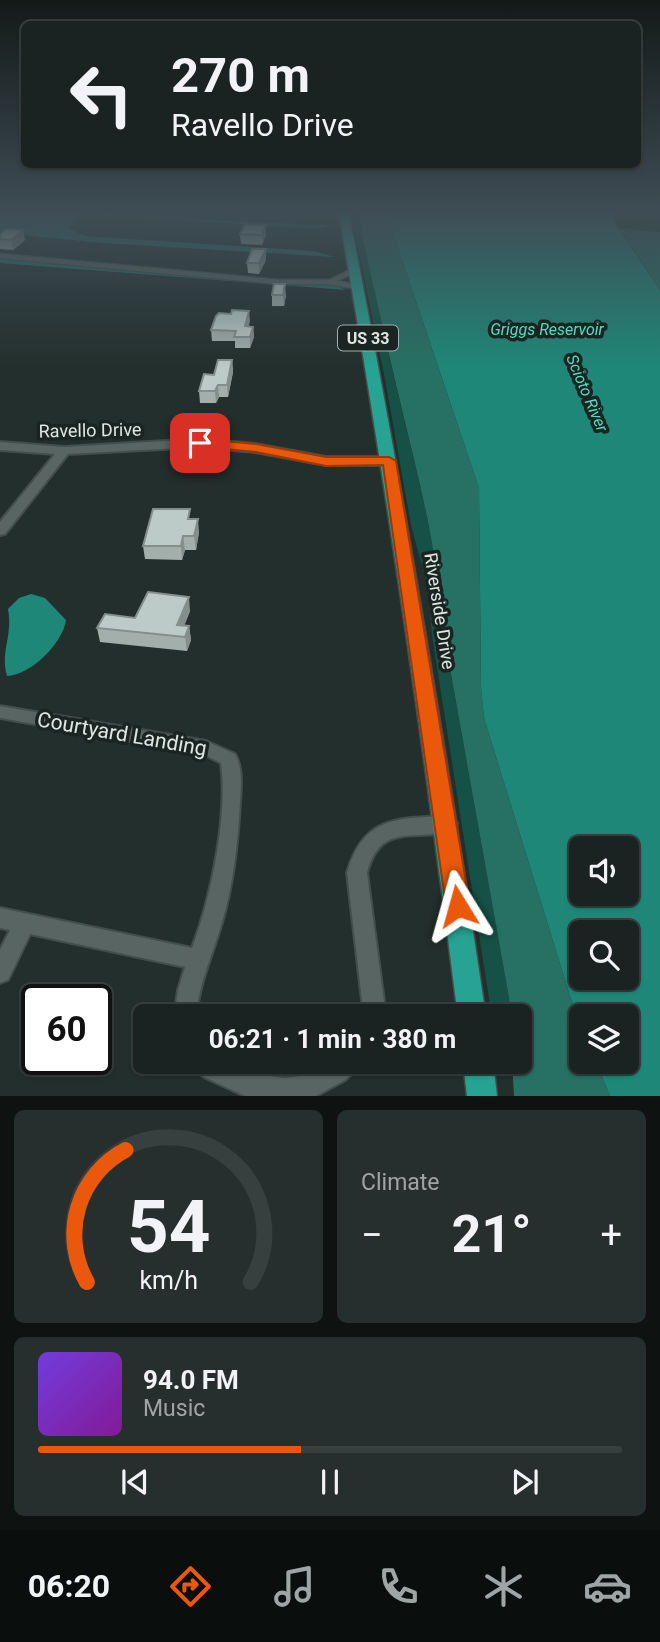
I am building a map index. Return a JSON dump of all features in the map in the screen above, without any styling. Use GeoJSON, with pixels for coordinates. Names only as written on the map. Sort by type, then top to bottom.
{"type":"FeatureCollection","features":[{"type":"Feature","properties":{"kind":"main road","name":"Riverside Drive"},"geometry":{"type":"LineString","coordinates":[[355,266],[447,824],[470,1004]]}},
{"type":"Feature","properties":{"kind":"main road"},"geometry":{"type":"LineString","coordinates":[[479,1074],[482,1096]]}},
{"type":"Feature","properties":{"kind":"street","name":"Ravello Drive"},"geometry":{"type":"LineString","coordinates":[[0,446],[64,451],[200,443],[256,448],[326,461],[389,461]]}},
{"type":"Feature","properties":{"kind":"street"},"geometry":{"type":"LineString","coordinates":[[0,531],[64,451]]}},
{"type":"Feature","properties":{"kind":"street","name":"Courtyard Landing"},"geometry":{"type":"LineString","coordinates":[[0,712],[206,748],[229,759],[232,777],[220,882],[214,915],[197,959],[186,1004]]}},
{"type":"Feature","properties":{"kind":"street"},"geometry":{"type":"LineString","coordinates":[[372,1004],[359,863],[369,845],[390,829],[447,824]]}},
{"type":"Feature","properties":{"kind":"street"},"geometry":{"type":"LineString","coordinates":[[0,918],[197,959]]}},
{"type":"Feature","properties":{"kind":"street"},"geometry":{"type":"LineString","coordinates":[[0,973],[24,923]]}},
{"type":"Feature","properties":{"kind":"street"},"geometry":{"type":"LineString","coordinates":[[222,1074],[246,1084],[296,1090],[334,1074]]}},
{"type":"Feature","properties":{"kind":"lane"},"geometry":{"type":"LineString","coordinates":[[108,266],[302,284],[330,282],[359,287]]}},
{"type":"Feature","properties":{"kind":"lane"},"geometry":{"type":"LineString","coordinates":[[330,282],[356,270]]}},
{"type":"Feature","properties":{"kind":"shaded area"},"geometry":{"type":"Polygon","coordinates":[[[40,266],[101,266],[335,285],[346,290],[40,266]]]}},
{"type":"Feature","properties":{"kind":"shaded area"},"geometry":{"type":"Polygon","coordinates":[[[362,266],[369,266],[427,518],[441,618],[509,1004],[490,1004],[432,635],[427,584],[411,525],[362,266]]]}},
{"type":"Feature","properties":{"kind":"shaded area"},"geometry":{"type":"Polygon","coordinates":[[[369,266],[404,266],[479,488],[481,688],[484,718],[573,1004],[569,1004],[569,1074],[601,1074],[610,1096],[514,1096],[513,1074],[532,1074],[532,1004],[509,1004],[441,618],[432,542],[369,266]]]}},
{"type":"Feature","properties":{"kind":"shaded area"},"geometry":{"type":"Polygon","coordinates":[[[644,266],[660,266],[660,290],[644,266]]]}},
{"type":"Feature","properties":{"kind":"water","name":"Griggs Reservoir"},"geometry":{"type":"Polygon","coordinates":[[[404,266],[644,266],[660,290],[660,1096],[610,1096],[601,1074],[639,1074],[639,1004],[573,1004],[484,718],[481,688],[479,488],[404,266]]]}},
{"type":"Feature","properties":{"kind":"water"},"geometry":{"type":"Polygon","coordinates":[[[31,594],[45,598],[66,620],[64,629],[52,648],[35,664],[7,676],[5,659],[9,628],[8,609],[19,598],[31,594]]]}},
{"type":"Feature","properties":{"kind":"building"},"geometry":{"type":"Polygon","coordinates":[[[274,284],[285,284],[283,295],[272,295],[274,284]]]}},
{"type":"Feature","properties":{"kind":"building"},"geometry":{"type":"Polygon","coordinates":[[[232,310],[249,311],[245,326],[253,327],[250,337],[234,337],[236,331],[211,330],[219,313],[231,314],[232,310]]]}},
{"type":"Feature","properties":{"kind":"building"},"geometry":{"type":"Polygon","coordinates":[[[218,360],[232,360],[227,385],[218,385],[215,391],[199,391],[204,374],[214,375],[218,360]]]}},
{"type":"Feature","properties":{"kind":"building"},"geometry":{"type":"Polygon","coordinates":[[[153,509],[190,509],[188,519],[198,519],[194,536],[183,536],[181,546],[143,546],[153,509]]]}},
{"type":"Feature","properties":{"kind":"building"},"geometry":{"type":"Polygon","coordinates":[[[148,592],[189,597],[177,625],[189,626],[185,637],[97,628],[105,614],[135,618],[148,592]]]}},
{"type":"Feature","properties":{"kind":"route"},"geometry":{"type":"LineString","coordinates":[[200,443],[256,448],[326,461],[389,461],[458,906]]}},
{"type":"Feature","properties":{"kind":"water label","name":"Scioto River"},"geometry":{"type":"Point","coordinates":[587,393]}}]}
